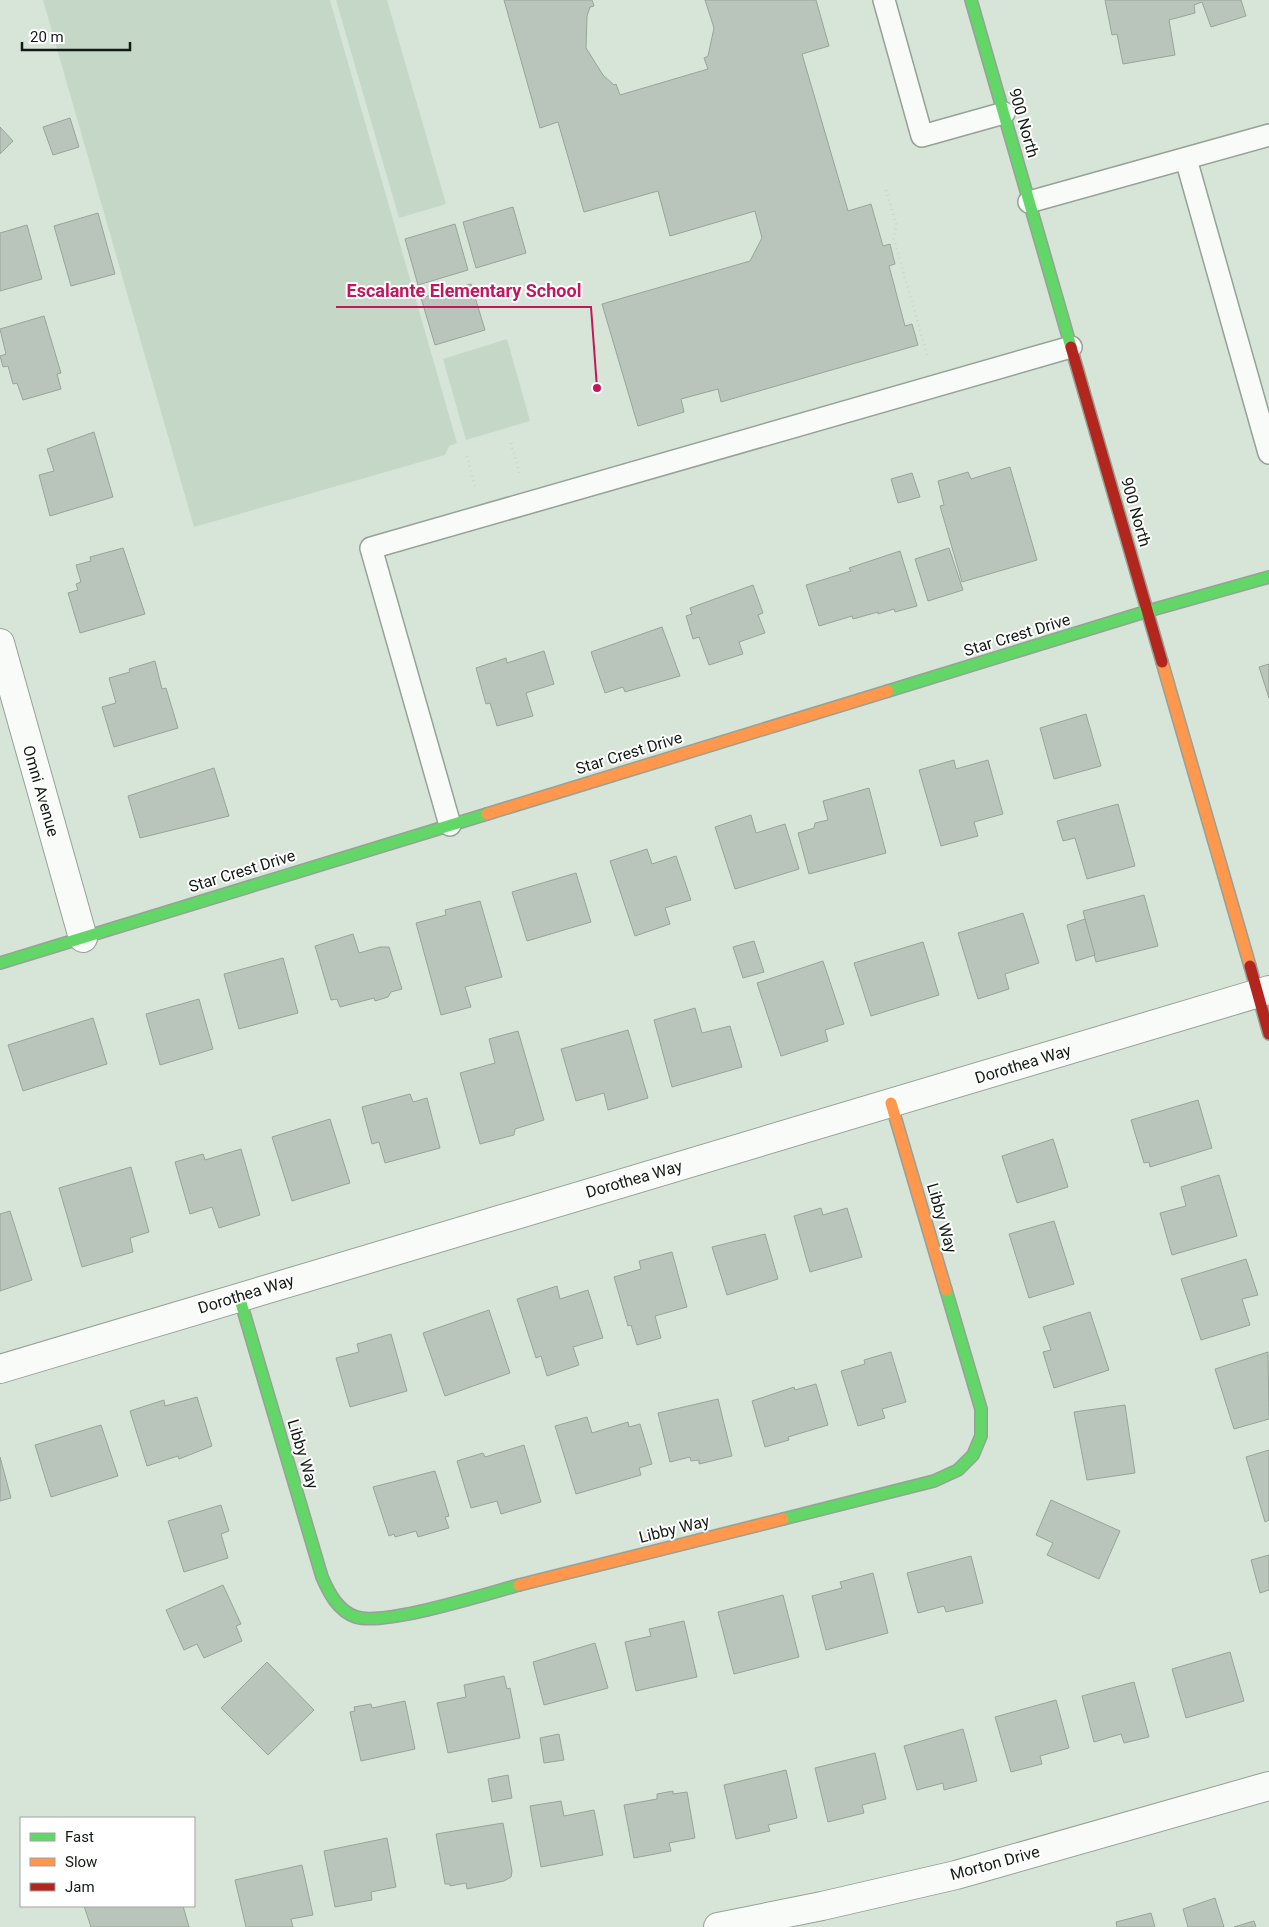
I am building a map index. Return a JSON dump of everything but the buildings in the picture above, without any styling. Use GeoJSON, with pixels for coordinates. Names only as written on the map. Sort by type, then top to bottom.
{"type":"FeatureCollection","features":[{"type":"Feature","properties":{"kind":"street","name":"900 North"},"geometry":{"type":"LineString","coordinates":[[971,0],[1148,611],[1264,992],[1269,1034]]}},
{"type":"Feature","properties":{"kind":"street","name":"Star Crest Drive"},"geometry":{"type":"LineString","coordinates":[[0,963],[1148,611],[1269,577]]}},
{"type":"Feature","properties":{"kind":"street","name":"Omni Avenue"},"geometry":{"type":"LineString","coordinates":[[0,643],[83,938]]}},
{"type":"Feature","properties":{"kind":"street","name":"Dorothea Way"},"geometry":{"type":"LineString","coordinates":[[0,1369],[239,1296],[1264,992]]}},
{"type":"Feature","properties":{"kind":"street","name":"Libby Way"},"geometry":{"type":"LineString","coordinates":[[239,1296],[322,1577],[336,1605],[347,1614],[360,1619],[390,1618],[934,1481],[950,1475],[964,1466],[975,1453],[982,1439],[982,1417],[891,1103]]}},
{"type":"Feature","properties":{"kind":"street","name":"Morton Drive"},"geometry":{"type":"LineString","coordinates":[[718,1927],[956,1875],[1269,1786]]}},
{"type":"Feature","properties":{"kind":"lane"},"geometry":{"type":"LineString","coordinates":[[884,0],[922,136],[1004,113]]}},
{"type":"Feature","properties":{"kind":"lane"},"geometry":{"type":"LineString","coordinates":[[1029,202],[1269,135]]}},
{"type":"Feature","properties":{"kind":"lane"},"geometry":{"type":"LineString","coordinates":[[1186,159],[1269,453]]}},
{"type":"Feature","properties":{"kind":"lane"},"geometry":{"type":"LineString","coordinates":[[450,825],[370,548],[1071,347]]}},
{"type":"Feature","properties":{"kind":"path"},"geometry":{"type":"LineString","coordinates":[[886,190],[896,224],[894,239],[929,361]]}},
{"type":"Feature","properties":{"kind":"green space"},"geometry":{"type":"Polygon","coordinates":[[[43,0],[330,0],[457,443],[449,446],[445,455],[194,527],[43,0]]]}},
{"type":"Feature","properties":{"kind":"green space"},"geometry":{"type":"Polygon","coordinates":[[[336,0],[387,0],[446,204],[399,218],[336,0]]]}},
{"type":"Feature","properties":{"kind":"green space"},"geometry":{"type":"Polygon","coordinates":[[[507,339],[530,421],[466,440],[443,359],[507,339]]]}},
{"type":"Feature","properties":{"kind":"traffic: fast"},"geometry":{"type":"LineString","coordinates":[[971,0],[1071,347]]}},
{"type":"Feature","properties":{"kind":"traffic: fast"},"geometry":{"type":"LineString","coordinates":[[888,691],[1148,611],[1269,577]]}},
{"type":"Feature","properties":{"kind":"traffic: fast"},"geometry":{"type":"LineString","coordinates":[[0,963],[487,814]]}},
{"type":"Feature","properties":{"kind":"traffic: fast"},"geometry":{"type":"LineString","coordinates":[[783,1519],[934,1481],[958,1470],[973,1455],[981,1436],[981,1409],[946,1290]]}},
{"type":"Feature","properties":{"kind":"traffic: fast"},"geometry":{"type":"LineString","coordinates":[[239,1296],[322,1577],[339,1606],[356,1617],[370,1619],[389,1617],[436,1608],[519,1585]]}},
{"type":"Feature","properties":{"kind":"traffic: slow"},"geometry":{"type":"LineString","coordinates":[[1162,662],[1250,966]]}},
{"type":"Feature","properties":{"kind":"traffic: slow"},"geometry":{"type":"LineString","coordinates":[[487,814],[888,691]]}},
{"type":"Feature","properties":{"kind":"traffic: slow"},"geometry":{"type":"LineString","coordinates":[[891,1103],[946,1290]]}},
{"type":"Feature","properties":{"kind":"traffic: slow"},"geometry":{"type":"LineString","coordinates":[[519,1585],[783,1519]]}},
{"type":"Feature","properties":{"kind":"traffic: jam"},"geometry":{"type":"LineString","coordinates":[[1071,347],[1162,662]]}},
{"type":"Feature","properties":{"kind":"traffic: jam"},"geometry":{"type":"LineString","coordinates":[[1250,966],[1269,1034]]}},
{"type":"Feature","properties":{"kind":"place","name":"Escalante Elementary School"},"geometry":{"type":"Point","coordinates":[597,388]}}]}
